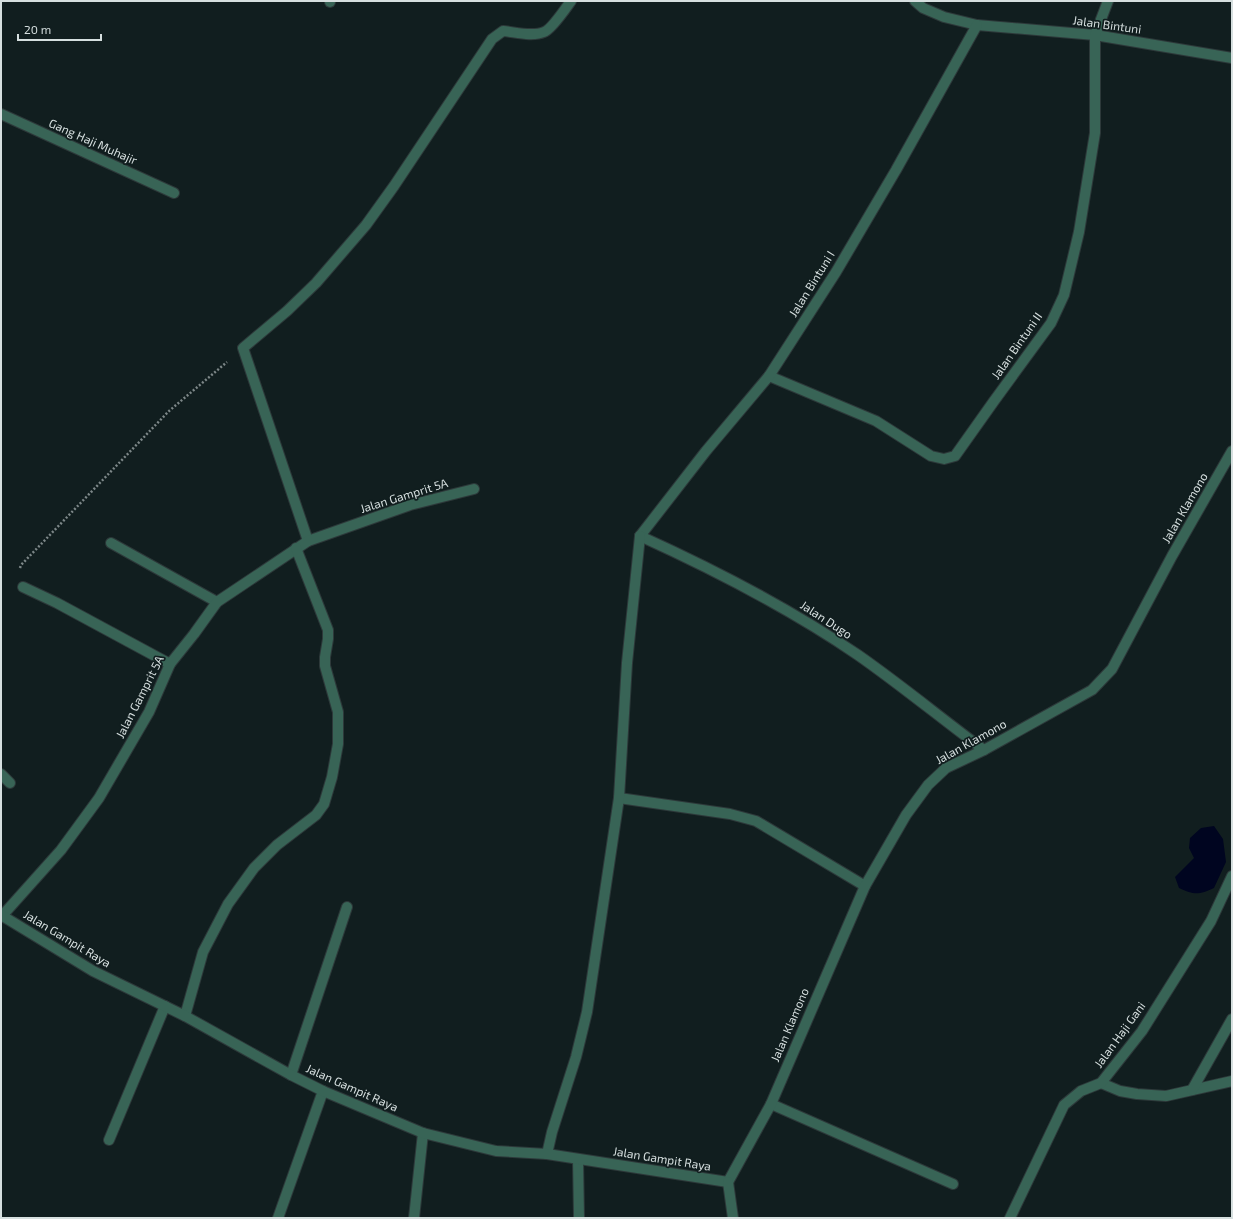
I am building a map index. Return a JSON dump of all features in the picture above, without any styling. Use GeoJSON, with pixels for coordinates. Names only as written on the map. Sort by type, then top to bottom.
{"type":"FeatureCollection","features":[{"type":"Feature","properties":{"kind":"street"},"geometry":{"type":"LineString","coordinates":[[308,541],[243,348],[316,283],[366,225],[394,186],[492,39],[503,30],[531,34],[545,32],[571,1]]}},
{"type":"Feature","properties":{"kind":"street","name":"Jalan Bintuni"},"geometry":{"type":"LineString","coordinates":[[915,1],[923,8],[944,17],[977,25],[1096,35],[1232,58]]}},
{"type":"Feature","properties":{"kind":"street","name":"Jalan Bintuni II"},"geometry":{"type":"LineString","coordinates":[[769,376],[876,421],[931,456],[944,460],[955,456],[1051,323],[1064,295],[1079,232],[1095,133],[1096,35],[1108,1]]}},
{"type":"Feature","properties":{"kind":"street","name":"Jalan Bintuni I"},"geometry":{"type":"LineString","coordinates":[[640,536],[706,451],[769,376],[836,272],[896,170],[977,25]]}},
{"type":"Feature","properties":{"kind":"street","name":"Gang Haji Muhajir"},"geometry":{"type":"LineString","coordinates":[[1,114],[174,193]]}},
{"type":"Feature","properties":{"kind":"street","name":"Jalan Klamono"},"geometry":{"type":"LineString","coordinates":[[728,1182],[771,1104],[865,886],[906,815],[928,785],[946,768],[984,750],[1092,690],[1112,669],[1172,556],[1232,451]]}},
{"type":"Feature","properties":{"kind":"street","name":"Jalan Gamprit 5A"},"geometry":{"type":"LineString","coordinates":[[2,916],[61,850],[99,798],[149,712],[170,664],[217,602],[308,541],[410,505],[474,489]]}},
{"type":"Feature","properties":{"kind":"street"},"geometry":{"type":"LineString","coordinates":[[546,1154],[576,1057],[587,1012],[620,798],[627,662],[640,536]]}},
{"type":"Feature","properties":{"kind":"street","name":"Jalan Dugo"},"geometry":{"type":"LineString","coordinates":[[640,536],[702,565],[790,612],[858,656],[984,750]]}},
{"type":"Feature","properties":{"kind":"street"},"geometry":{"type":"LineString","coordinates":[[111,543],[217,602]]}},
{"type":"Feature","properties":{"kind":"street"},"geometry":{"type":"LineString","coordinates":[[185,1016],[203,952],[228,904],[254,868],[277,845],[316,815],[324,804],[332,777],[338,744],[338,712],[325,666],[328,630],[296,548]]}},
{"type":"Feature","properties":{"kind":"street"},"geometry":{"type":"LineString","coordinates":[[23,587],[57,603],[170,664]]}},
{"type":"Feature","properties":{"kind":"street"},"geometry":{"type":"LineString","coordinates":[[1,774],[10,783]]}},
{"type":"Feature","properties":{"kind":"street"},"geometry":{"type":"LineString","coordinates":[[620,798],[730,814],[756,821],[865,886]]}},
{"type":"Feature","properties":{"kind":"street","name":"Jalan Haji Gani"},"geometry":{"type":"LineString","coordinates":[[1010,1218],[1064,1105],[1081,1091],[1101,1083],[1142,1031],[1211,920],[1232,876]]}},
{"type":"Feature","properties":{"kind":"street"},"geometry":{"type":"LineString","coordinates":[[291,1075],[347,907]]}},
{"type":"Feature","properties":{"kind":"street","name":"Jalan Gampit Raya"},"geometry":{"type":"LineString","coordinates":[[2,916],[92,971],[185,1016],[291,1075],[323,1091],[423,1133],[496,1151],[546,1154],[728,1182]]}},
{"type":"Feature","properties":{"kind":"street"},"geometry":{"type":"LineString","coordinates":[[109,1140],[164,1006]]}},
{"type":"Feature","properties":{"kind":"street"},"geometry":{"type":"LineString","coordinates":[[1192,1090],[1232,1019]]}},
{"type":"Feature","properties":{"kind":"street"},"geometry":{"type":"LineString","coordinates":[[1101,1083],[1120,1091],[1154,1096],[1166,1096],[1232,1081]]}},
{"type":"Feature","properties":{"kind":"street"},"geometry":{"type":"LineString","coordinates":[[278,1218],[323,1091]]}},
{"type":"Feature","properties":{"kind":"street"},"geometry":{"type":"LineString","coordinates":[[771,1104],[953,1184]]}},
{"type":"Feature","properties":{"kind":"street"},"geometry":{"type":"LineString","coordinates":[[414,1218],[423,1133]]}},
{"type":"Feature","properties":{"kind":"street"},"geometry":{"type":"LineString","coordinates":[[578,1159],[579,1218]]}},
{"type":"Feature","properties":{"kind":"street"},"geometry":{"type":"LineString","coordinates":[[728,1182],[733,1218]]}},
{"type":"Feature","properties":{"kind":"path"},"geometry":{"type":"LineString","coordinates":[[23,587],[18,577],[20,565],[169,411],[243,348]]}},
{"type":"Feature","properties":{"kind":"water"},"geometry":{"type":"Polygon","coordinates":[[[1214,826],[1223,839],[1226,862],[1214,888],[1200,893],[1193,893],[1179,888],[1175,877],[1194,858],[1189,848],[1190,838],[1201,828],[1214,826]]]}}]}
